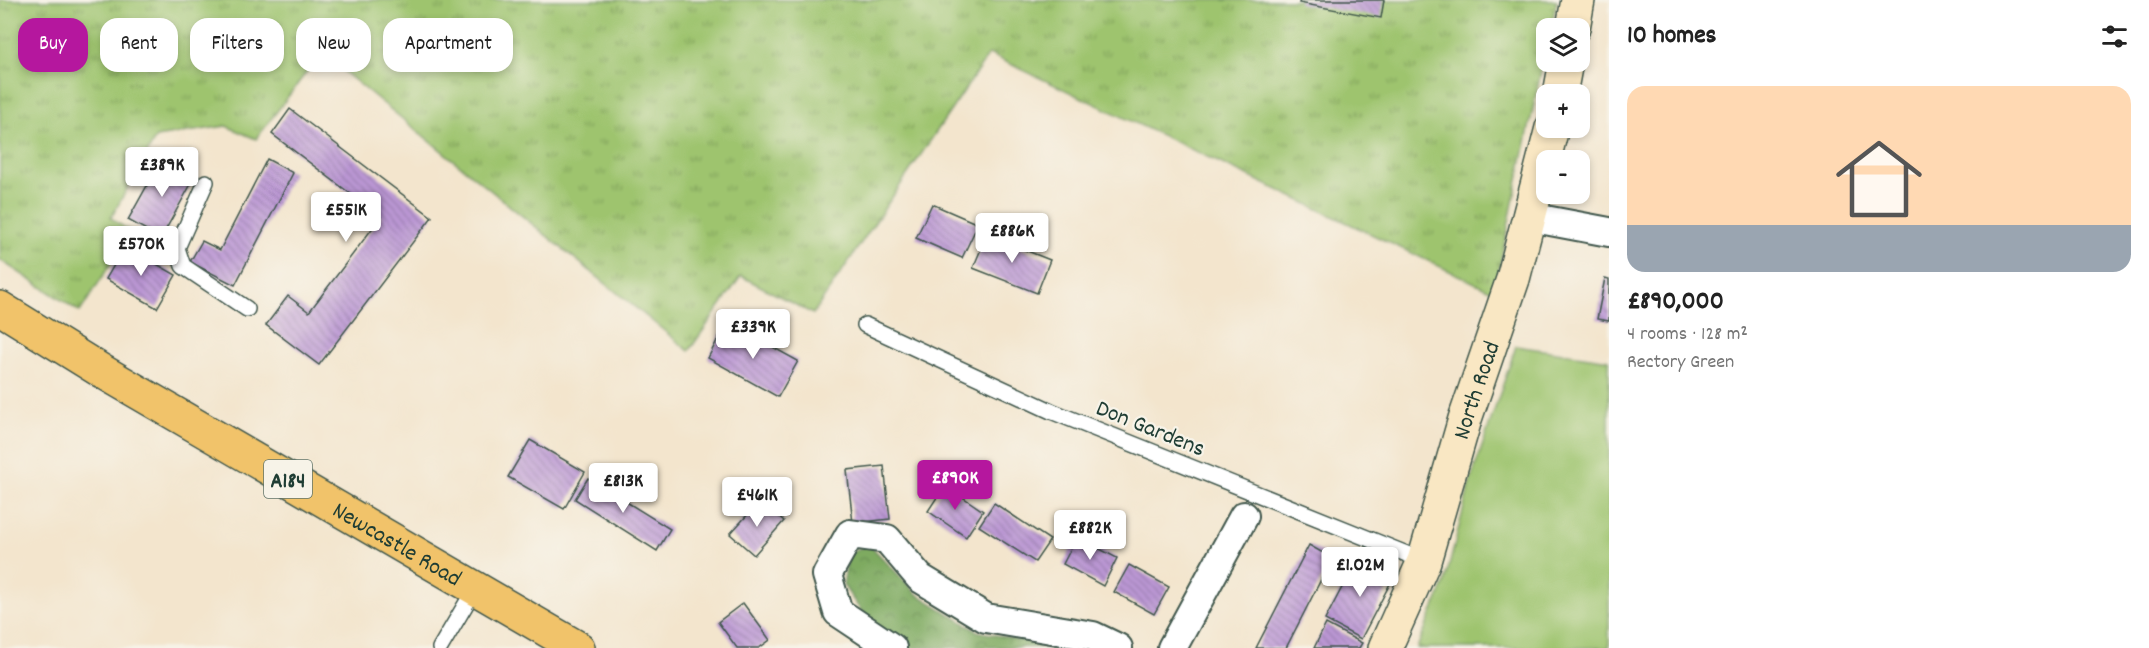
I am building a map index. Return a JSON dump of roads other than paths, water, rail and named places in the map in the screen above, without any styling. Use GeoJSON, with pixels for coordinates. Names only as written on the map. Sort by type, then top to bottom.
{"type":"FeatureCollection","features":[{"type":"Feature","properties":{"kind":"main road","name":"Newcastle Road"},"geometry":{"type":"LineString","coordinates":[[0,308],[100,370],[578,648]]}},
{"type":"Feature","properties":{"kind":"street"},"geometry":{"type":"LineString","coordinates":[[1575,18],[1578,0]]}},
{"type":"Feature","properties":{"kind":"street","name":"North Road"},"geometry":{"type":"LineString","coordinates":[[1386,648],[1424,561],[1465,419],[1513,279],[1549,138]]}},
{"type":"Feature","properties":{"kind":"street"},"geometry":{"type":"LineString","coordinates":[[1529,217],[1609,232]]}},
{"type":"Feature","properties":{"kind":"street"},"geometry":{"type":"LineString","coordinates":[[1172,648],[1244,516]]}},
{"type":"Feature","properties":{"kind":"street"},"geometry":{"type":"LineString","coordinates":[[892,648],[838,612],[827,575],[850,534],[887,539],[920,578],[986,618],[1093,644]]}},
{"type":"Feature","properties":{"kind":"lane"},"geometry":{"type":"LineString","coordinates":[[206,182],[177,248],[183,266],[247,309]]}},
{"type":"Feature","properties":{"kind":"lane","name":"Don Gardens"},"geometry":{"type":"LineString","coordinates":[[864,325],[1051,411],[1424,561]]}},
{"type":"Feature","properties":{"kind":"lane"},"geometry":{"type":"LineString","coordinates":[[440,648],[476,587]]}}]}
